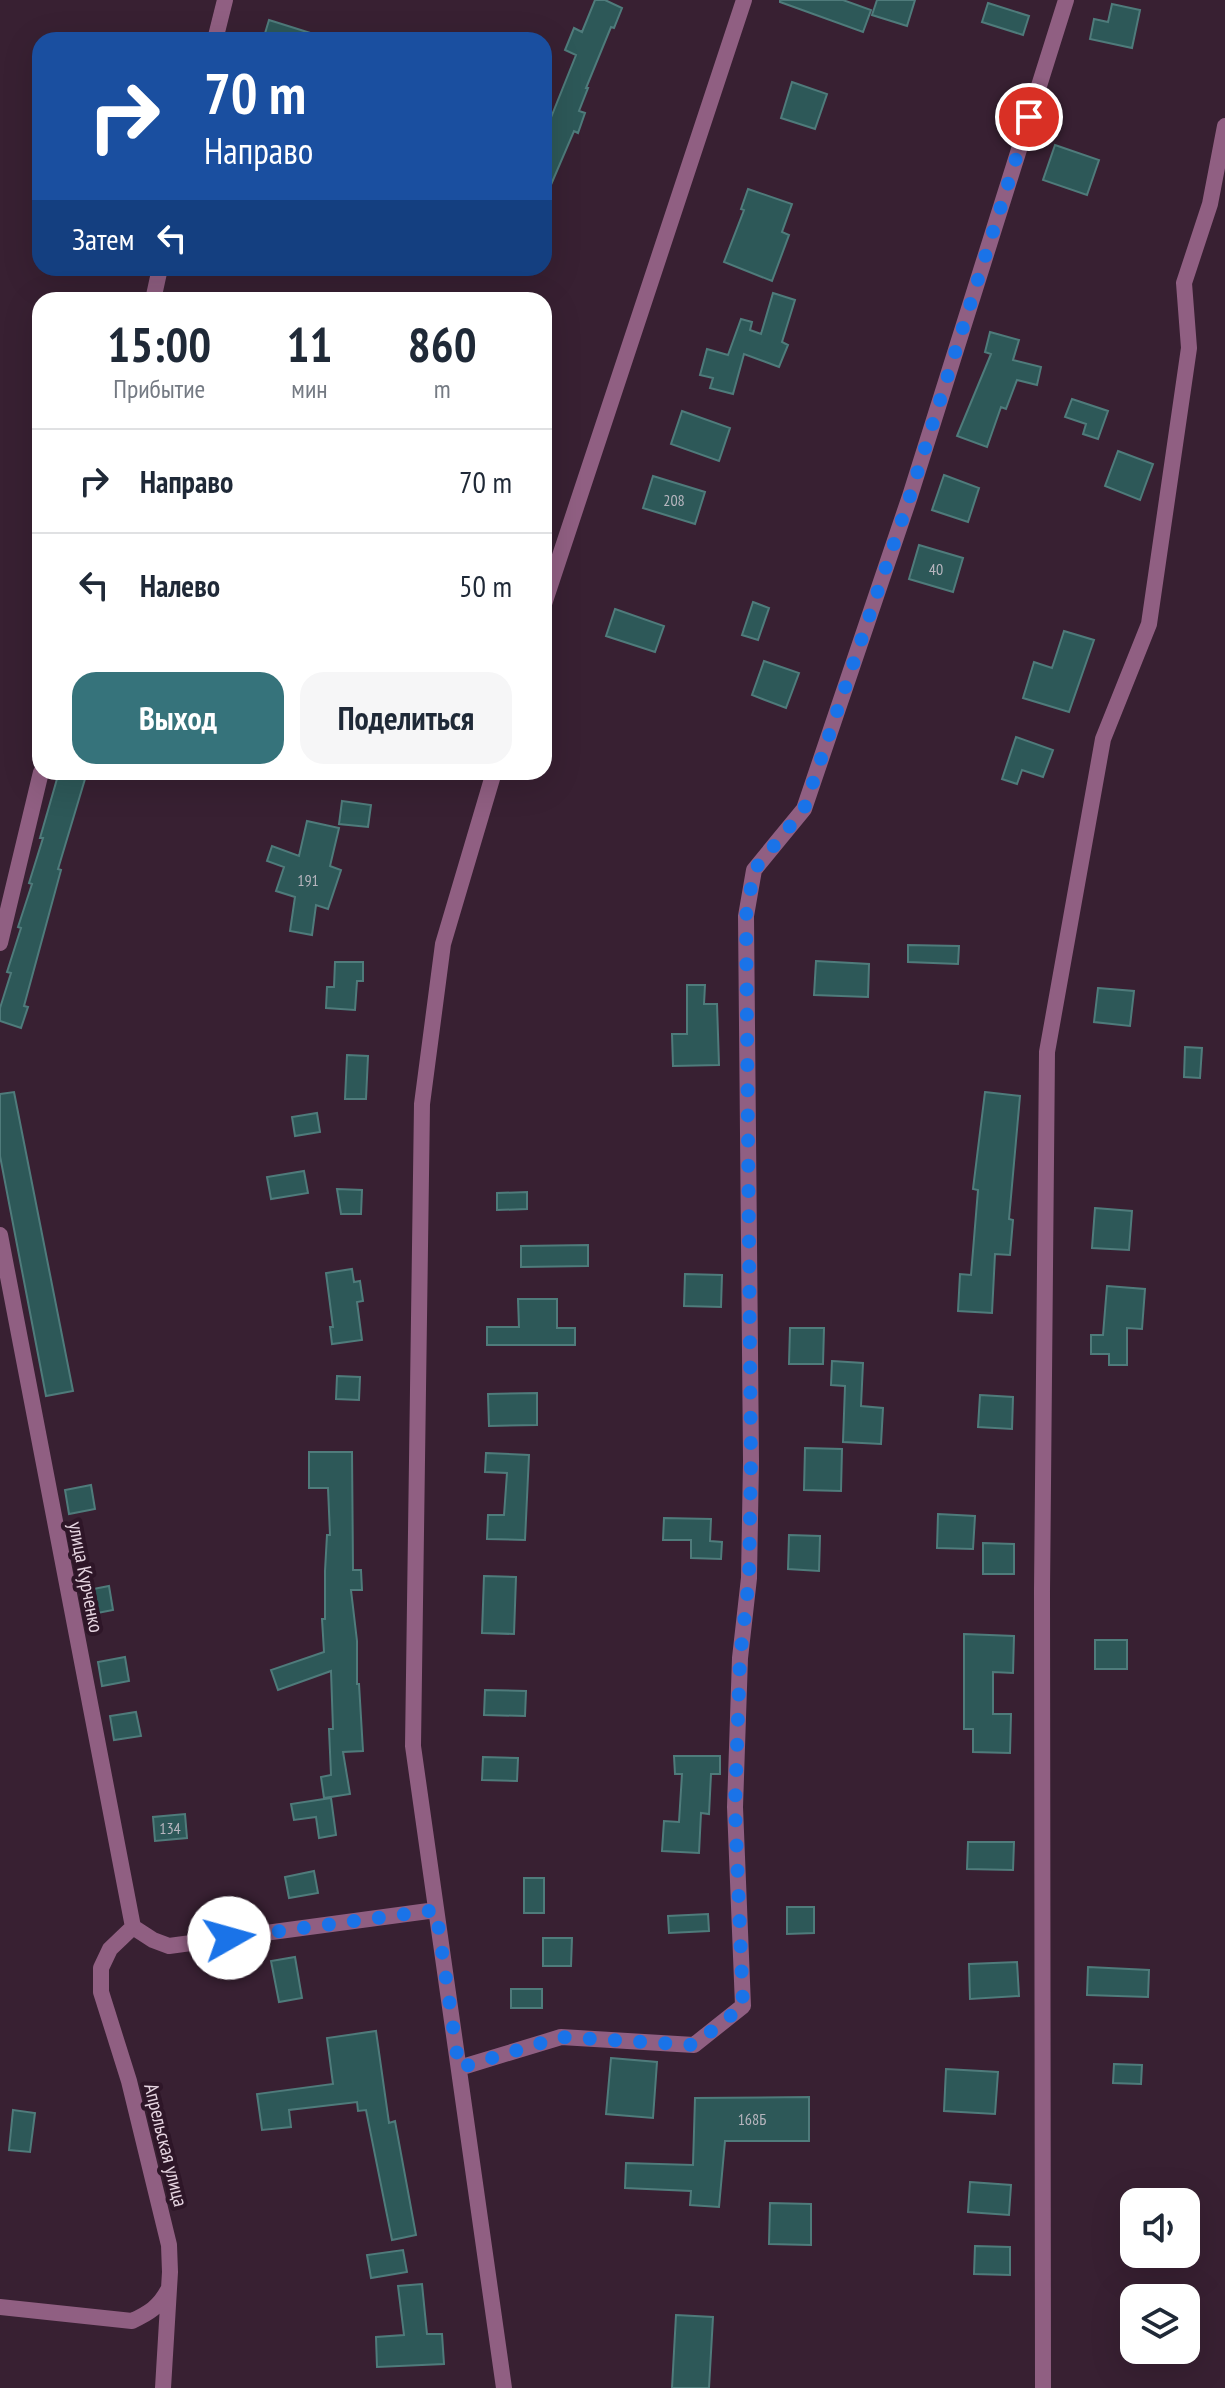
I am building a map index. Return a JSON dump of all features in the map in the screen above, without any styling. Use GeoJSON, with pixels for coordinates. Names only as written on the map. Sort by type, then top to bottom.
{"type":"FeatureCollection","features":[{"type":"Feature","properties":{"kind":"street"},"geometry":{"type":"LineString","coordinates":[[217,32],[225,0]]}},
{"type":"Feature","properties":{"kind":"street"},"geometry":{"type":"LineString","coordinates":[[552,580],[744,0]]}},
{"type":"Feature","properties":{"kind":"street"},"geometry":{"type":"LineString","coordinates":[[459,2068],[561,2037],[694,2045],[743,2006],[735,1807],[740,1658],[749,1578],[751,1461],[746,916],[754,870],[804,809],[910,496],[1066,0]]}},
{"type":"Feature","properties":{"kind":"street"},"geometry":{"type":"LineString","coordinates":[[1043,2388],[1042,1592],[1047,1052],[1103,739],[1149,624],[1189,348],[1184,283],[1210,204],[1225,126]]}},
{"type":"Feature","properties":{"kind":"street"},"geometry":{"type":"LineString","coordinates":[[0,943],[39,780]]}},
{"type":"Feature","properties":{"kind":"street"},"geometry":{"type":"LineString","coordinates":[[492,780],[443,944],[422,1104],[413,1746],[504,2388]]}},
{"type":"Feature","properties":{"kind":"street","name":"улица Курченко"},"geometry":{"type":"LineString","coordinates":[[0,1235],[133,1927]]}},
{"type":"Feature","properties":{"kind":"street"},"geometry":{"type":"LineString","coordinates":[[133,1927],[169,1946],[436,1910]]}},
{"type":"Feature","properties":{"kind":"street","name":"Апрельская улица"},"geometry":{"type":"LineString","coordinates":[[133,1927],[110,1949],[101,1968],[101,1992],[129,2081],[169,2245],[163,2388]]}},
{"type":"Feature","properties":{"kind":"street"},"geometry":{"type":"LineString","coordinates":[[0,2307],[132,2321],[161,2304],[169,2287]]}},
{"type":"Feature","properties":{"kind":"building"},"geometry":{"type":"Polygon","coordinates":[[[595,0],[605,0],[622,8],[586,88],[579,111],[585,113],[578,133],[574,131],[552,182],[552,115],[576,55],[565,50],[574,28],[582,32],[595,0]]]}},
{"type":"Feature","properties":{"kind":"building"},"geometry":{"type":"Polygon","coordinates":[[[780,0],[843,0],[871,10],[863,32],[780,0]]]}},
{"type":"Feature","properties":{"kind":"building"},"geometry":{"type":"Polygon","coordinates":[[[877,0],[915,0],[907,26],[872,15],[877,0]]]}},
{"type":"Feature","properties":{"kind":"building"},"geometry":{"type":"Polygon","coordinates":[[[988,3],[1029,16],[1023,35],[982,22],[988,3]]]}},
{"type":"Feature","properties":{"kind":"building"},"geometry":{"type":"Polygon","coordinates":[[[1112,4],[1140,10],[1132,48],[1090,39],[1094,19],[1108,22],[1112,4]]]}},
{"type":"Feature","properties":{"kind":"building"},"geometry":{"type":"Polygon","coordinates":[[[269,20],[307,32],[265,32],[269,20]]]}},
{"type":"Feature","properties":{"kind":"building"},"geometry":{"type":"Polygon","coordinates":[[[792,82],[827,94],[815,129],[781,118],[792,82]]]}},
{"type":"Feature","properties":{"kind":"building"},"geometry":{"type":"Polygon","coordinates":[[[1055,145],[1099,160],[1087,195],[1043,180],[1055,145]]]}},
{"type":"Feature","properties":{"kind":"building"},"geometry":{"type":"Polygon","coordinates":[[[748,189],[792,204],[782,232],[789,235],[772,281],[724,262],[744,210],[741,209],[748,189]]]}},
{"type":"Feature","properties":{"kind":"building"},"geometry":{"type":"Polygon","coordinates":[[[773,293],[795,300],[782,342],[788,345],[779,367],[744,354],[733,394],[710,388],[713,378],[700,375],[707,349],[728,355],[741,319],[752,322],[750,330],[761,334],[773,293]]]}},
{"type":"Feature","properties":{"kind":"building"},"geometry":{"type":"Polygon","coordinates":[[[990,332],[1019,340],[1013,360],[1041,367],[1037,385],[1017,380],[1006,409],[1001,407],[987,447],[957,436],[991,354],[985,352],[990,332]]]}},
{"type":"Feature","properties":{"kind":"building"},"geometry":{"type":"Polygon","coordinates":[[[1072,399],[1108,411],[1098,439],[1083,434],[1086,424],[1065,417],[1072,399]]]}},
{"type":"Feature","properties":{"kind":"building"},"geometry":{"type":"Polygon","coordinates":[[[682,411],[730,428],[719,461],[671,444],[682,411]]]}},
{"type":"Feature","properties":{"kind":"building"},"geometry":{"type":"Polygon","coordinates":[[[1118,451],[1153,464],[1140,500],[1105,486],[1118,451]]]}},
{"type":"Feature","properties":{"kind":"building"},"geometry":{"type":"Polygon","coordinates":[[[944,475],[979,488],[968,522],[932,510],[944,475]]]}},
{"type":"Feature","properties":{"kind":"building"},"geometry":{"type":"Polygon","coordinates":[[[653,476],[705,492],[695,524],[643,508],[653,476]]]}},
{"type":"Feature","properties":{"kind":"building"},"geometry":{"type":"Polygon","coordinates":[[[919,545],[963,558],[953,592],[909,579],[919,545]]]}},
{"type":"Feature","properties":{"kind":"building"},"geometry":{"type":"Polygon","coordinates":[[[753,602],[769,608],[758,640],[742,635],[753,602]]]}},
{"type":"Feature","properties":{"kind":"building"},"geometry":{"type":"Polygon","coordinates":[[[615,609],[664,626],[655,652],[606,636],[615,609]]]}},
{"type":"Feature","properties":{"kind":"building"},"geometry":{"type":"Polygon","coordinates":[[[1064,631],[1094,640],[1069,712],[1023,698],[1034,662],[1052,668],[1064,631]]]}},
{"type":"Feature","properties":{"kind":"building"},"geometry":{"type":"Polygon","coordinates":[[[764,661],[799,673],[786,708],[752,695],[764,661]]]}},
{"type":"Feature","properties":{"kind":"building"},"geometry":{"type":"Polygon","coordinates":[[[1016,737],[1053,750],[1043,777],[1022,770],[1017,784],[1002,779],[1016,737]]]}},
{"type":"Feature","properties":{"kind":"building"},"geometry":{"type":"Polygon","coordinates":[[[57,780],[85,780],[58,869],[61,870],[24,1006],[28,1007],[21,1028],[0,1021],[0,1008],[21,928],[18,927],[32,884],[29,883],[43,838],[40,838],[57,780]]]}},
{"type":"Feature","properties":{"kind":"building"},"geometry":{"type":"Polygon","coordinates":[[[342,801],[371,805],[368,827],[339,824],[342,801]]]}},
{"type":"Feature","properties":{"kind":"building"},"geometry":{"type":"Polygon","coordinates":[[[307,821],[339,828],[330,866],[341,870],[328,909],[316,905],[312,935],[290,931],[295,897],[276,891],[284,867],[267,861],[272,846],[299,856],[307,821]]]}},
{"type":"Feature","properties":{"kind":"building"},"geometry":{"type":"Polygon","coordinates":[[[908,945],[959,946],[958,964],[908,962],[908,945]]]}},
{"type":"Feature","properties":{"kind":"building"},"geometry":{"type":"Polygon","coordinates":[[[816,961],[869,964],[868,997],[814,995],[816,961]]]}},
{"type":"Feature","properties":{"kind":"building"},"geometry":{"type":"Polygon","coordinates":[[[335,962],[363,962],[363,981],[357,981],[355,1010],[326,1008],[327,987],[334,987],[335,962]]]}},
{"type":"Feature","properties":{"kind":"building"},"geometry":{"type":"Polygon","coordinates":[[[687,985],[705,985],[704,1004],[717,1004],[719,1065],[673,1066],[672,1034],[687,1034],[687,985]]]}},
{"type":"Feature","properties":{"kind":"building"},"geometry":{"type":"Polygon","coordinates":[[[1098,988],[1134,991],[1130,1026],[1094,1022],[1098,988]]]}},
{"type":"Feature","properties":{"kind":"building"},"geometry":{"type":"Polygon","coordinates":[[[1185,1047],[1202,1048],[1200,1078],[1184,1077],[1185,1047]]]}},
{"type":"Feature","properties":{"kind":"building"},"geometry":{"type":"Polygon","coordinates":[[[347,1055],[368,1056],[366,1099],[345,1099],[347,1055]]]}},
{"type":"Feature","properties":{"kind":"building"},"geometry":{"type":"Polygon","coordinates":[[[14,1092],[73,1391],[46,1396],[0,1156],[0,1094],[14,1092]]]}},
{"type":"Feature","properties":{"kind":"building"},"geometry":{"type":"Polygon","coordinates":[[[985,1092],[1020,1096],[1009,1219],[1013,1220],[1010,1255],[995,1254],[992,1313],[958,1311],[960,1274],[971,1275],[978,1190],[973,1189],[985,1092]]]}},
{"type":"Feature","properties":{"kind":"building"},"geometry":{"type":"Polygon","coordinates":[[[317,1113],[320,1132],[295,1136],[292,1117],[317,1113]]]}},
{"type":"Feature","properties":{"kind":"building"},"geometry":{"type":"Polygon","coordinates":[[[304,1171],[308,1193],[271,1199],[267,1177],[304,1171]]]}},
{"type":"Feature","properties":{"kind":"building"},"geometry":{"type":"Polygon","coordinates":[[[337,1189],[362,1190],[361,1214],[341,1214],[337,1189]]]}},
{"type":"Feature","properties":{"kind":"building"},"geometry":{"type":"Polygon","coordinates":[[[527,1192],[527,1209],[497,1210],[497,1193],[527,1192]]]}},
{"type":"Feature","properties":{"kind":"building"},"geometry":{"type":"Polygon","coordinates":[[[1095,1208],[1132,1211],[1129,1250],[1092,1248],[1095,1208]]]}},
{"type":"Feature","properties":{"kind":"building"},"geometry":{"type":"Polygon","coordinates":[[[588,1245],[588,1266],[521,1267],[521,1246],[588,1245]]]}},
{"type":"Feature","properties":{"kind":"building"},"geometry":{"type":"Polygon","coordinates":[[[352,1269],[354,1282],[360,1281],[363,1301],[357,1302],[362,1340],[332,1344],[330,1327],[333,1327],[326,1273],[352,1269]]]}},
{"type":"Feature","properties":{"kind":"building"},"geometry":{"type":"Polygon","coordinates":[[[685,1274],[722,1275],[721,1307],[684,1306],[685,1274]]]}},
{"type":"Feature","properties":{"kind":"building"},"geometry":{"type":"Polygon","coordinates":[[[1107,1286],[1145,1289],[1142,1329],[1127,1328],[1127,1365],[1109,1365],[1109,1354],[1091,1354],[1091,1335],[1103,1335],[1107,1286]]]}},
{"type":"Feature","properties":{"kind":"building"},"geometry":{"type":"Polygon","coordinates":[[[518,1299],[557,1299],[557,1328],[575,1328],[575,1345],[487,1345],[487,1327],[519,1327],[518,1299]]]}},
{"type":"Feature","properties":{"kind":"building"},"geometry":{"type":"Polygon","coordinates":[[[790,1328],[824,1328],[823,1364],[789,1364],[790,1328]]]}},
{"type":"Feature","properties":{"kind":"building"},"geometry":{"type":"Polygon","coordinates":[[[832,1361],[863,1363],[861,1406],[883,1408],[881,1444],[843,1442],[845,1386],[831,1385],[832,1361]]]}},
{"type":"Feature","properties":{"kind":"building"},"geometry":{"type":"Polygon","coordinates":[[[337,1376],[360,1377],[359,1400],[336,1399],[337,1376]]]}},
{"type":"Feature","properties":{"kind":"building"},"geometry":{"type":"Polygon","coordinates":[[[537,1393],[537,1425],[489,1426],[488,1394],[537,1393]]]}},
{"type":"Feature","properties":{"kind":"building"},"geometry":{"type":"Polygon","coordinates":[[[980,1395],[1013,1397],[1012,1429],[978,1427],[980,1395]]]}},
{"type":"Feature","properties":{"kind":"building"},"geometry":{"type":"Polygon","coordinates":[[[805,1448],[842,1449],[841,1491],[804,1490],[805,1448]]]}},
{"type":"Feature","properties":{"kind":"building"},"geometry":{"type":"Polygon","coordinates":[[[309,1452],[352,1452],[353,1570],[361,1570],[362,1590],[351,1590],[363,1751],[343,1752],[350,1794],[324,1798],[321,1777],[331,1775],[331,1671],[278,1690],[271,1670],[324,1652],[322,1619],[325,1619],[327,1535],[330,1535],[328,1488],[309,1488],[309,1452]]]}},
{"type":"Feature","properties":{"kind":"building"},"geometry":{"type":"Polygon","coordinates":[[[486,1453],[529,1455],[525,1540],[487,1539],[488,1515],[504,1515],[507,1473],[485,1472],[486,1453]]]}},
{"type":"Feature","properties":{"kind":"building"},"geometry":{"type":"Polygon","coordinates":[[[91,1485],[95,1509],[69,1514],[65,1490],[91,1485]]]}},
{"type":"Feature","properties":{"kind":"building"},"geometry":{"type":"Polygon","coordinates":[[[938,1514],[975,1516],[973,1549],[937,1548],[938,1514]]]}},
{"type":"Feature","properties":{"kind":"building"},"geometry":{"type":"Polygon","coordinates":[[[664,1518],[711,1519],[710,1541],[722,1542],[721,1559],[691,1558],[691,1540],[663,1540],[664,1518]]]}},
{"type":"Feature","properties":{"kind":"building"},"geometry":{"type":"Polygon","coordinates":[[[789,1535],[820,1536],[819,1571],[788,1569],[789,1535]]]}},
{"type":"Feature","properties":{"kind":"building"},"geometry":{"type":"Polygon","coordinates":[[[983,1543],[1014,1544],[1014,1574],[983,1574],[983,1543]]]}},
{"type":"Feature","properties":{"kind":"building"},"geometry":{"type":"Polygon","coordinates":[[[484,1576],[516,1577],[514,1634],[482,1633],[484,1576]]]}},
{"type":"Feature","properties":{"kind":"building"},"geometry":{"type":"Polygon","coordinates":[[[109,1586],[113,1610],[87,1615],[83,1591],[109,1586]]]}},
{"type":"Feature","properties":{"kind":"building"},"geometry":{"type":"Polygon","coordinates":[[[964,1634],[1014,1636],[1013,1673],[993,1672],[993,1714],[1011,1714],[1010,1753],[973,1752],[973,1729],[964,1729],[964,1634]]]}},
{"type":"Feature","properties":{"kind":"building"},"geometry":{"type":"Polygon","coordinates":[[[1095,1640],[1127,1640],[1127,1669],[1095,1669],[1095,1640]]]}},
{"type":"Feature","properties":{"kind":"building"},"geometry":{"type":"Polygon","coordinates":[[[125,1657],[129,1681],[102,1686],[98,1662],[125,1657]]]}},
{"type":"Feature","properties":{"kind":"building"},"geometry":{"type":"Polygon","coordinates":[[[485,1690],[526,1691],[525,1716],[484,1715],[485,1690]]]}},
{"type":"Feature","properties":{"kind":"building"},"geometry":{"type":"Polygon","coordinates":[[[136,1712],[141,1736],[114,1740],[110,1716],[136,1712]]]}},
{"type":"Feature","properties":{"kind":"building"},"geometry":{"type":"Polygon","coordinates":[[[674,1756],[720,1756],[720,1774],[711,1774],[709,1814],[701,1813],[699,1853],[662,1851],[664,1821],[679,1822],[682,1774],[675,1774],[674,1756]]]}},
{"type":"Feature","properties":{"kind":"building"},"geometry":{"type":"Polygon","coordinates":[[[483,1757],[518,1758],[517,1781],[482,1780],[483,1757]]]}},
{"type":"Feature","properties":{"kind":"building"},"geometry":{"type":"Polygon","coordinates":[[[331,1798],[336,1835],[319,1838],[316,1817],[294,1820],[291,1804],[331,1798]]]}},
{"type":"Feature","properties":{"kind":"building"},"geometry":{"type":"Polygon","coordinates":[[[185,1814],[187,1838],[155,1841],[153,1817],[185,1814]]]}},
{"type":"Feature","properties":{"kind":"building"},"geometry":{"type":"Polygon","coordinates":[[[968,1842],[1014,1842],[1013,1870],[967,1869],[968,1842]]]}},
{"type":"Feature","properties":{"kind":"building"},"geometry":{"type":"Polygon","coordinates":[[[314,1871],[318,1893],[289,1898],[285,1877],[314,1871]]]}},
{"type":"Feature","properties":{"kind":"building"},"geometry":{"type":"Polygon","coordinates":[[[524,1878],[544,1878],[544,1913],[524,1913],[524,1878]]]}},
{"type":"Feature","properties":{"kind":"building"},"geometry":{"type":"Polygon","coordinates":[[[787,1907],[814,1907],[814,1933],[787,1934],[787,1907]]]}},
{"type":"Feature","properties":{"kind":"building"},"geometry":{"type":"Polygon","coordinates":[[[708,1914],[709,1931],[669,1933],[668,1916],[708,1914]]]}},
{"type":"Feature","properties":{"kind":"building"},"geometry":{"type":"Polygon","coordinates":[[[543,1938],[572,1938],[571,1966],[543,1966],[543,1938]]]}},
{"type":"Feature","properties":{"kind":"building"},"geometry":{"type":"Polygon","coordinates":[[[295,1957],[302,1998],[279,2002],[271,1961],[295,1957]]]}},
{"type":"Feature","properties":{"kind":"building"},"geometry":{"type":"Polygon","coordinates":[[[1017,1962],[1019,1996],[970,1999],[969,1964],[1017,1962]]]}},
{"type":"Feature","properties":{"kind":"building"},"geometry":{"type":"Polygon","coordinates":[[[1088,1967],[1149,1970],[1148,1997],[1087,1995],[1088,1967]]]}},
{"type":"Feature","properties":{"kind":"building"},"geometry":{"type":"Polygon","coordinates":[[[511,1989],[542,1989],[542,2008],[511,2008],[511,1989]]]}},
{"type":"Feature","properties":{"kind":"building"},"geometry":{"type":"Polygon","coordinates":[[[376,2031],[389,2123],[395,2121],[416,2235],[392,2240],[366,2110],[358,2111],[357,2102],[289,2110],[291,2127],[262,2130],[257,2094],[333,2084],[327,2038],[376,2031]]]}},
{"type":"Feature","properties":{"kind":"building"},"geometry":{"type":"Polygon","coordinates":[[[611,2058],[657,2062],[653,2118],[606,2114],[611,2058]]]}},
{"type":"Feature","properties":{"kind":"building"},"geometry":{"type":"Polygon","coordinates":[[[1114,2064],[1142,2065],[1141,2084],[1113,2083],[1114,2064]]]}},
{"type":"Feature","properties":{"kind":"building"},"geometry":{"type":"Polygon","coordinates":[[[946,2069],[998,2072],[995,2114],[944,2111],[946,2069]]]}},
{"type":"Feature","properties":{"kind":"building"},"geometry":{"type":"Polygon","coordinates":[[[809,2097],[809,2141],[725,2141],[719,2207],[690,2205],[691,2191],[625,2188],[626,2163],[693,2165],[695,2098],[809,2097]]]}},
{"type":"Feature","properties":{"kind":"building"},"geometry":{"type":"Polygon","coordinates":[[[13,2110],[35,2113],[30,2152],[9,2150],[13,2110]]]}},
{"type":"Feature","properties":{"kind":"building"},"geometry":{"type":"Polygon","coordinates":[[[970,2182],[1011,2185],[1009,2215],[968,2212],[970,2182]]]}},
{"type":"Feature","properties":{"kind":"building"},"geometry":{"type":"Polygon","coordinates":[[[770,2203],[811,2204],[811,2245],[769,2244],[770,2203]]]}},
{"type":"Feature","properties":{"kind":"building"},"geometry":{"type":"Polygon","coordinates":[[[975,2246],[1010,2247],[1010,2275],[974,2274],[975,2246]]]}},
{"type":"Feature","properties":{"kind":"building"},"geometry":{"type":"Polygon","coordinates":[[[403,2250],[407,2272],[371,2278],[367,2255],[403,2250]]]}},
{"type":"Feature","properties":{"kind":"building"},"geometry":{"type":"Polygon","coordinates":[[[422,2284],[427,2334],[442,2334],[444,2364],[377,2367],[376,2337],[404,2335],[398,2286],[422,2284]]]}},
{"type":"Feature","properties":{"kind":"building"},"geometry":{"type":"Polygon","coordinates":[[[676,2315],[713,2317],[709,2388],[672,2388],[676,2315]]]}},
{"type":"Feature","properties":{"kind":"route"},"geometry":{"type":"LineString","coordinates":[[229,1938],[436,1910],[459,2068],[561,2037],[694,2045],[743,2006],[735,1807],[740,1658],[749,1578],[751,1461],[746,916],[754,870],[804,809],[910,496],[1029,117]]}}]}
